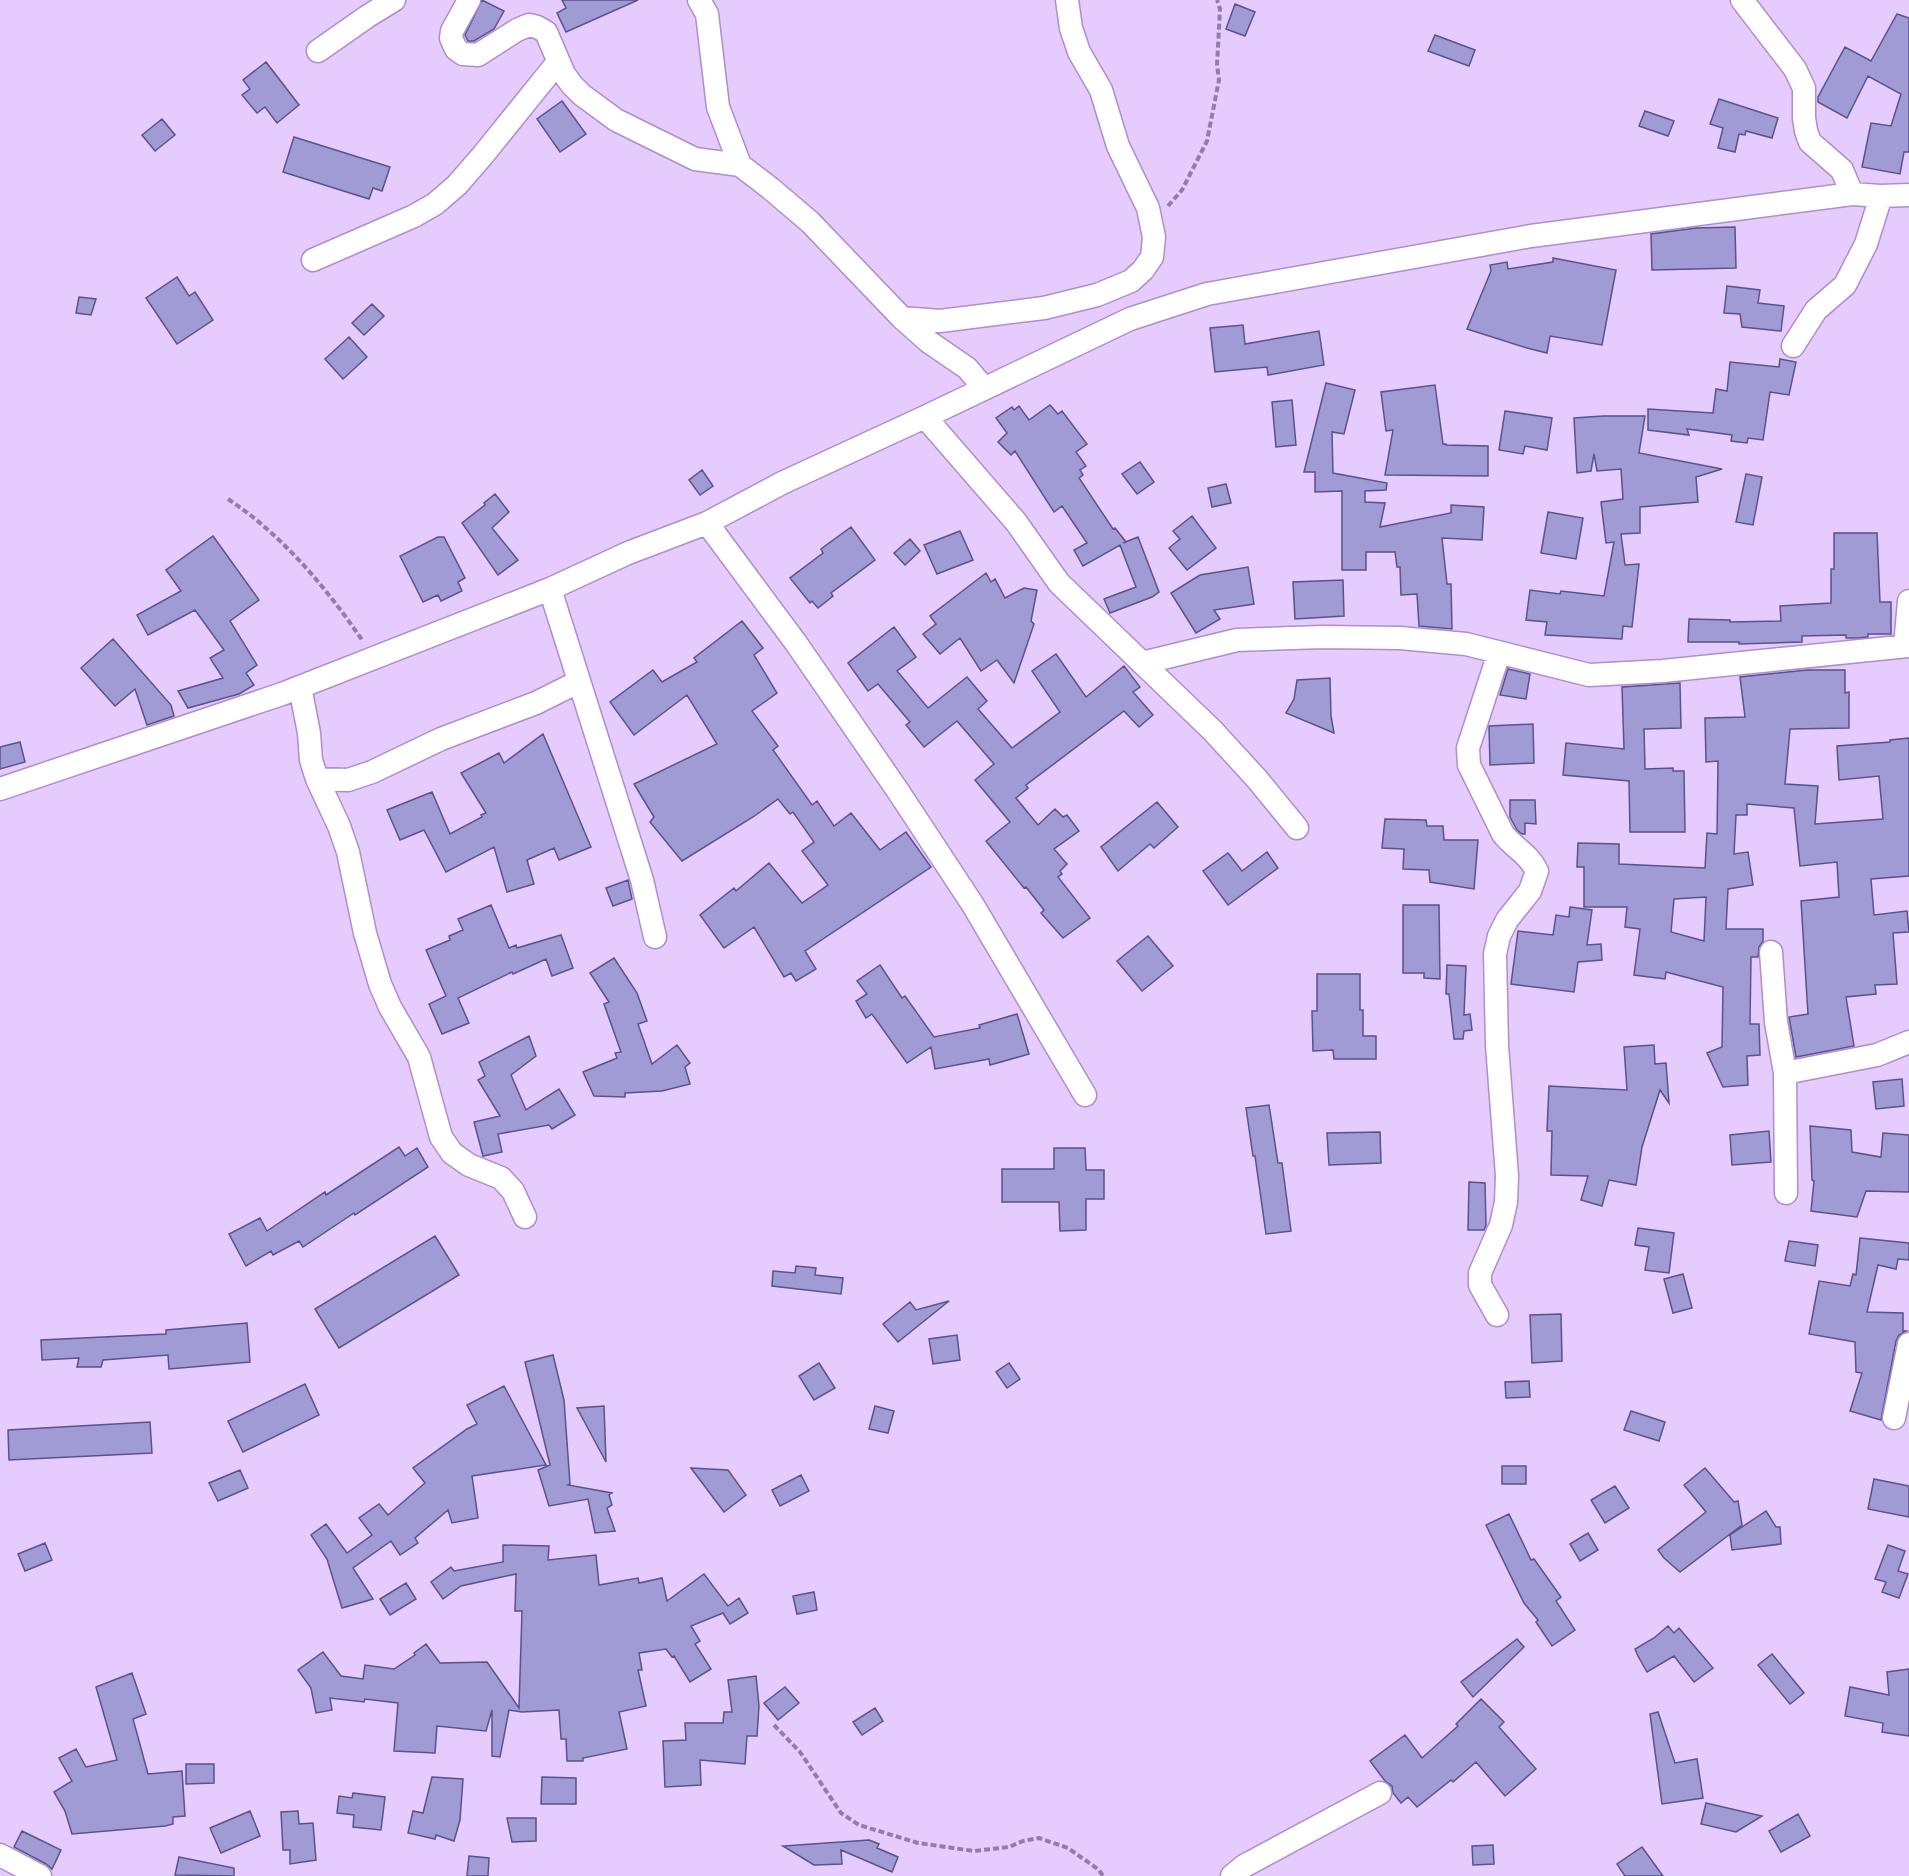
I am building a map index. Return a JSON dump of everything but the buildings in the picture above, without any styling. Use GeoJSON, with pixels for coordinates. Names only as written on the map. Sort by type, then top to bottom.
{"type":"FeatureCollection","features":[{"type":"Feature","properties":{"kind":"street"},"geometry":{"type":"LineString","coordinates":[[318,51],[394,0]]}},
{"type":"Feature","properties":{"kind":"street"},"geometry":{"type":"LineString","coordinates":[[469,0],[452,31],[451,38],[456,49],[463,54],[473,56],[483,53],[517,30],[529,25],[546,32],[558,62],[572,85],[616,120],[695,159],[740,165],[810,222],[902,318],[929,342],[967,368],[984,388]]}},
{"type":"Feature","properties":{"kind":"street"},"geometry":{"type":"LineString","coordinates":[[699,0],[707,14],[718,107],[740,165]]}},
{"type":"Feature","properties":{"kind":"street"},"geometry":{"type":"LineString","coordinates":[[902,318],[940,321],[1044,308],[1097,295],[1131,281],[1152,257],[1154,249],[1152,221],[1148,208],[1118,146],[1101,90],[1079,52],[1071,28],[1067,0]]}},
{"type":"Feature","properties":{"kind":"street"},"geometry":{"type":"LineString","coordinates":[[1742,0],[1795,69],[1804,88],[1803,118],[1810,142],[1842,170],[1852,194]]}},
{"type":"Feature","properties":{"kind":"street"},"geometry":{"type":"LineString","coordinates":[[313,260],[414,216],[435,204],[457,185],[483,155],[558,62]]}},
{"type":"Feature","properties":{"kind":"street"},"geometry":{"type":"LineString","coordinates":[[0,789],[300,687],[550,589],[628,553],[707,523],[782,483],[1130,319],[1207,294],[1531,236],[1852,194],[1909,195]]}},
{"type":"Feature","properties":{"kind":"street"},"geometry":{"type":"LineString","coordinates":[[1793,346],[1816,310],[1845,285],[1866,244],[1881,196]]}},
{"type":"Feature","properties":{"kind":"street"},"geometry":{"type":"LineString","coordinates":[[925,417],[1016,522],[1059,583],[1212,730],[1257,779],[1297,828]]}},
{"type":"Feature","properties":{"kind":"street"},"geometry":{"type":"LineString","coordinates":[[707,523],[796,643],[898,791],[973,905],[1085,1095]]}},
{"type":"Feature","properties":{"kind":"street"},"geometry":{"type":"LineString","coordinates":[[550,589],[642,880],[655,938]]}},
{"type":"Feature","properties":{"kind":"street"},"geometry":{"type":"LineString","coordinates":[[1142,663],[1237,640],[1323,637],[1400,638],[1466,644],[1589,675],[1663,671],[1907,646],[1909,601]]}},
{"type":"Feature","properties":{"kind":"street"},"geometry":{"type":"LineString","coordinates":[[1497,1315],[1480,1285],[1480,1273],[1501,1225],[1506,1202],[1507,1176],[1497,1045],[1496,954],[1499,936],[1507,920],[1530,891],[1537,871],[1529,857],[1510,843],[1503,834],[1469,765],[1468,748],[1499,653]]}},
{"type":"Feature","properties":{"kind":"street"},"geometry":{"type":"LineString","coordinates":[[317,779],[348,780],[372,772],[441,739],[536,704],[578,682]]}},
{"type":"Feature","properties":{"kind":"street"},"geometry":{"type":"LineString","coordinates":[[300,687],[309,733],[311,760],[348,852],[365,933],[380,984],[390,1007],[419,1057],[441,1137],[452,1153],[470,1165],[501,1178],[513,1191],[525,1217]]}},
{"type":"Feature","properties":{"kind":"street"},"geometry":{"type":"LineString","coordinates":[[1771,952],[1776,1022],[1785,1073],[1786,1193]]}},
{"type":"Feature","properties":{"kind":"street"},"geometry":{"type":"LineString","coordinates":[[1785,1073],[1877,1055],[1909,1042]]}},
{"type":"Feature","properties":{"kind":"street"},"geometry":{"type":"LineString","coordinates":[[1894,1418],[1909,1344]]}},
{"type":"Feature","properties":{"kind":"street"},"geometry":{"type":"LineString","coordinates":[[1232,1876],[1244,1866],[1380,1793]]}},
{"type":"Feature","properties":{"kind":"street"},"geometry":{"type":"LineString","coordinates":[[0,1856],[39,1876]]}},
{"type":"Feature","properties":{"kind":"path"},"geometry":{"type":"LineString","coordinates":[[1152,221],[1182,190],[1207,141],[1219,80],[1217,65],[1220,9],[1217,0]]}},
{"type":"Feature","properties":{"kind":"path"},"geometry":{"type":"LineString","coordinates":[[228,499],[265,528],[322,586],[374,658]]}},
{"type":"Feature","properties":{"kind":"path"},"geometry":{"type":"LineString","coordinates":[[774,1725],[800,1752],[841,1813],[859,1825],[918,1844],[974,1851],[1003,1848],[1039,1838],[1068,1848],[1099,1870],[1103,1876]]}}]}
